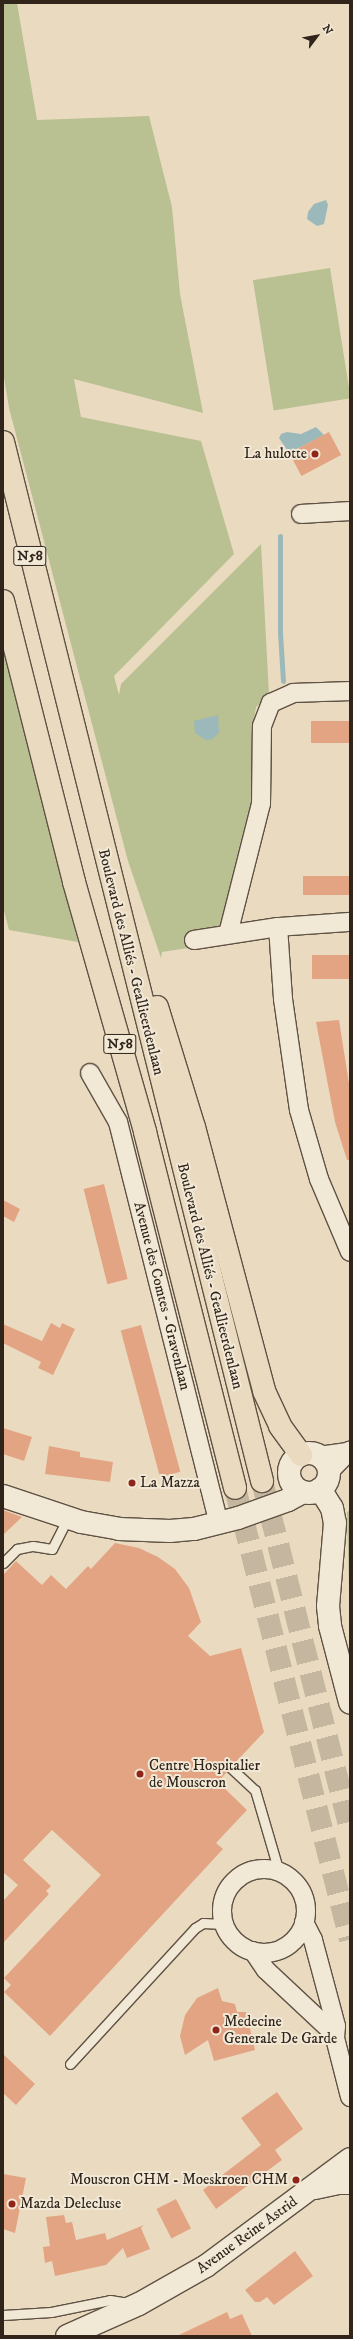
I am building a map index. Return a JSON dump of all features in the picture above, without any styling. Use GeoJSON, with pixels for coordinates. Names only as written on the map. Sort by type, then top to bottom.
{"type":"FeatureCollection","features":[{"type":"Feature","properties":{"kind":"highway","name":"Boulevard des Alliés - Geallieerdenlaan"},"geometry":{"type":"LineString","coordinates":[[3,442],[262,1481]]}},
{"type":"Feature","properties":{"kind":"highway","name":"Boulevard des Alliés - Geallieerdenlaan"},"geometry":{"type":"LineString","coordinates":[[3,601],[74,882],[145,1132],[235,1488]]}},
{"type":"Feature","properties":{"kind":"highway"},"geometry":{"type":"LineString","coordinates":[[121,920],[148,979],[184,1091],[264,1391],[280,1426],[311,1474]]}},
{"type":"Feature","properties":{"kind":"street"},"geometry":{"type":"LineString","coordinates":[[301,514],[350,511]]}},
{"type":"Feature","properties":{"kind":"street"},"geometry":{"type":"LineString","coordinates":[[228,934],[261,804],[262,726],[270,703],[293,693],[350,691]]}},
{"type":"Feature","properties":{"kind":"street"},"geometry":{"type":"LineString","coordinates":[[194,940],[278,927],[350,922]]}},
{"type":"Feature","properties":{"kind":"street"},"geometry":{"type":"LineString","coordinates":[[278,927],[283,999],[299,1110],[319,1179],[350,1252]]}},
{"type":"Feature","properties":{"kind":"street","name":"Avenue des Comtes - Gravenlaan"},"geometry":{"type":"LineString","coordinates":[[90,1073],[118,1122],[219,1523]]}},
{"type":"Feature","properties":{"kind":"street"},"geometry":{"type":"LineString","coordinates":[[3,1496],[68,1518],[119,1529],[147,1531],[194,1529],[219,1523],[276,1503],[311,1474],[348,1451]]}},
{"type":"Feature","properties":{"kind":"street"},"geometry":{"type":"LineString","coordinates":[[311,1474],[332,1508],[335,1523],[328,1606],[330,1626],[350,1702]]}},
{"type":"Feature","properties":{"kind":"street"},"geometry":{"type":"LineString","coordinates":[[258,1869],[279,1872],[293,1881],[303,1894],[306,1911],[304,1922],[300,1933],[286,1946],[272,1952],[253,1951],[235,1941],[224,1924],[224,1897],[237,1878],[258,1869]]}},
{"type":"Feature","properties":{"kind":"street"},"geometry":{"type":"LineString","coordinates":[[304,1922],[313,1940],[336,2026],[335,2038],[350,2097]]}},
{"type":"Feature","properties":{"kind":"street"},"geometry":{"type":"LineString","coordinates":[[253,1951],[266,1970],[310,2010],[335,2038]]}},
{"type":"Feature","properties":{"kind":"street"},"geometry":{"type":"LineString","coordinates":[[310,2010],[322,2009],[330,2004]]}},
{"type":"Feature","properties":{"kind":"street","name":"Avenue Reine Astrid"},"geometry":{"type":"LineString","coordinates":[[67,2336],[139,2304],[206,2266],[312,2189],[350,2159]]}},
{"type":"Feature","properties":{"kind":"street"},"geometry":{"type":"LineString","coordinates":[[312,2189],[338,2183],[350,2183]]}},
{"type":"Feature","properties":{"kind":"lane"},"geometry":{"type":"LineString","coordinates":[[3,1563],[17,1549],[33,1546],[52,1550],[68,1518]]}},
{"type":"Feature","properties":{"kind":"lane"},"geometry":{"type":"LineString","coordinates":[[231,1768],[255,1790],[279,1872]]}},
{"type":"Feature","properties":{"kind":"lane"},"geometry":{"type":"LineString","coordinates":[[70,2064],[195,1928],[210,1922],[224,1924]]}},
{"type":"Feature","properties":{"kind":"lane"},"geometry":{"type":"LineString","coordinates":[[3,2315],[51,2312],[110,2300],[139,2304]]}},
{"type":"Feature","properties":{"kind":"green space"},"geometry":{"type":"Polygon","coordinates":[[[3,3],[17,3],[37,120],[149,116],[172,207],[180,294],[203,413],[74,379],[81,417],[201,441],[234,554],[114,676],[119,695],[121,684],[261,544],[269,695],[256,707],[252,732],[252,805],[219,929],[187,934],[188,948],[162,952],[161,958],[128,861],[9,408],[3,371],[3,3]]]}},
{"type":"Feature","properties":{"kind":"green space"},"geometry":{"type":"Polygon","coordinates":[[[330,268],[350,398],[274,411],[253,280],[330,268]]]}},
{"type":"Feature","properties":{"kind":"green space"},"geometry":{"type":"Polygon","coordinates":[[[3,649],[78,942],[9,930],[3,907],[3,649]]]}},
{"type":"Feature","properties":{"kind":"green space"},"geometry":{"type":"Polygon","coordinates":[[[350,1510],[350,1630],[347,1512],[350,1510]]]}},
{"type":"Feature","properties":{"kind":"water"},"geometry":{"type":"Polygon","coordinates":[[[326,200],[328,205],[324,224],[317,226],[307,219],[308,212],[314,204],[326,200]]]}},
{"type":"Feature","properties":{"kind":"water"},"geometry":{"type":"Polygon","coordinates":[[[316,427],[324,435],[289,453],[279,438],[281,434],[287,432],[301,434],[316,427]]]}},
{"type":"Feature","properties":{"kind":"water"},"geometry":{"type":"Polygon","coordinates":[[[218,715],[219,732],[213,739],[206,740],[195,733],[194,721],[218,715]]]}},
{"type":"Feature","properties":{"kind":"building","name":"La hulotte"},"geometry":{"type":"Polygon","coordinates":[[[329,432],[341,455],[301,476],[289,453],[329,432]]]}},
{"type":"Feature","properties":{"kind":"building"},"geometry":{"type":"Polygon","coordinates":[[[311,721],[350,721],[350,743],[311,743],[311,721]]]}},
{"type":"Feature","properties":{"kind":"building"},"geometry":{"type":"Polygon","coordinates":[[[303,876],[350,876],[350,895],[303,895],[303,876]]]}},
{"type":"Feature","properties":{"kind":"building"},"geometry":{"type":"Polygon","coordinates":[[[312,955],[350,955],[350,979],[312,979],[312,955]]]}},
{"type":"Feature","properties":{"kind":"building"},"geometry":{"type":"Polygon","coordinates":[[[339,1020],[350,1090],[350,1160],[347,1160],[335,1122],[316,1022],[339,1020]]]}},
{"type":"Feature","properties":{"kind":"building"},"geometry":{"type":"Polygon","coordinates":[[[104,1184],[128,1279],[107,1284],[84,1189],[104,1184]]]}},
{"type":"Feature","properties":{"kind":"building"},"geometry":{"type":"Polygon","coordinates":[[[3,1200],[20,1209],[14,1222],[3,1216],[3,1200]]]}},
{"type":"Feature","properties":{"kind":"building"},"geometry":{"type":"Polygon","coordinates":[[[51,1323],[60,1328],[62,1323],[75,1329],[53,1375],[38,1368],[41,1362],[3,1343],[3,1324],[42,1341],[51,1323]]]}},
{"type":"Feature","properties":{"kind":"building"},"geometry":{"type":"Polygon","coordinates":[[[141,1325],[180,1472],[160,1477],[121,1330],[141,1325]]]}},
{"type":"Feature","properties":{"kind":"building"},"geometry":{"type":"Polygon","coordinates":[[[3,1428],[32,1437],[24,1461],[3,1454],[3,1428]]]}},
{"type":"Feature","properties":{"kind":"building"},"geometry":{"type":"Polygon","coordinates":[[[49,1446],[80,1452],[80,1457],[113,1462],[110,1482],[45,1474],[49,1446]]]}},
{"type":"Feature","properties":{"kind":"building"},"geometry":{"type":"Polygon","coordinates":[[[3,1510],[22,1517],[3,1535],[3,1510]]]}},
{"type":"Feature","properties":{"kind":"building"},"geometry":{"type":"Polygon","coordinates":[[[115,1543],[139,1548],[158,1557],[175,1569],[189,1588],[201,1622],[188,1636],[210,1656],[241,1648],[264,1732],[235,1763],[227,1764],[227,1772],[218,1782],[247,1810],[216,1843],[223,1849],[50,2036],[4,1992],[11,1985],[4,1978],[101,1875],[52,1830],[23,1860],[51,1886],[46,1891],[49,1894],[3,1943],[3,1901],[18,1885],[3,1872],[3,1575],[16,1561],[42,1585],[51,1575],[66,1589],[88,1566],[91,1569],[115,1543]]]}},
{"type":"Feature","properties":{"kind":"building","name":"Medecine Generale De Garde"},"geometry":{"type":"Polygon","coordinates":[[[218,1988],[222,2001],[235,2004],[237,2012],[246,2012],[255,2050],[214,2061],[208,2040],[185,2055],[180,2036],[185,2015],[197,1998],[218,1988]]]}},
{"type":"Feature","properties":{"kind":"building"},"geometry":{"type":"Polygon","coordinates":[[[3,2054],[35,2084],[16,2105],[3,2093],[3,2054]]]}},
{"type":"Feature","properties":{"kind":"building"},"geometry":{"type":"Polygon","coordinates":[[[277,2092],[303,2129],[275,2150],[282,2160],[216,2209],[203,2190],[261,2145],[241,2118],[277,2092]]]}},
{"type":"Feature","properties":{"kind":"building","name":"Mazda Delecluse"},"geometry":{"type":"Polygon","coordinates":[[[3,2174],[26,2178],[15,2233],[3,2229],[3,2174]]]}},
{"type":"Feature","properties":{"kind":"building"},"geometry":{"type":"Polygon","coordinates":[[[176,2199],[191,2228],[171,2238],[156,2209],[176,2199]]]}},
{"type":"Feature","properties":{"kind":"building"},"geometry":{"type":"Polygon","coordinates":[[[64,2215],[66,2223],[72,2222],[76,2240],[105,2233],[107,2240],[144,2225],[141,2228],[150,2249],[127,2258],[123,2248],[106,2265],[55,2276],[52,2261],[45,2263],[43,2247],[50,2246],[46,2217],[64,2215]]]}},
{"type":"Feature","properties":{"kind":"building"},"geometry":{"type":"Polygon","coordinates":[[[295,2251],[313,2276],[274,2305],[267,2297],[260,2302],[255,2302],[245,2290],[295,2251]]]}},
{"type":"Feature","properties":{"kind":"building"},"geometry":{"type":"Polygon","coordinates":[[[227,2312],[230,2319],[242,2314],[252,2336],[177,2336],[227,2312]]]}},
{"type":"Feature","properties":{"kind":"waterway"},"geometry":{"type":"LineString","coordinates":[[280,536],[280,633],[283,681]]}},
{"type":"Feature","properties":{"kind":"tunnel"},"geometry":{"type":"LineString","coordinates":[[262,1481],[350,1828]]}},
{"type":"Feature","properties":{"kind":"tunnel"},"geometry":{"type":"LineString","coordinates":[[235,1488],[350,1940]]}},
{"type":"Feature","properties":{"kind":"place","name":"La hulotte"},"geometry":{"type":"Point","coordinates":[315,454]}},
{"type":"Feature","properties":{"kind":"place","name":"La Mazza"},"geometry":{"type":"Point","coordinates":[132,1483]}},
{"type":"Feature","properties":{"kind":"place","name":"Centre Hospitalier de Mouscron"},"geometry":{"type":"Point","coordinates":[140,1774]}},
{"type":"Feature","properties":{"kind":"place","name":"Medecine Generale De Garde"},"geometry":{"type":"Point","coordinates":[216,2030]}},
{"type":"Feature","properties":{"kind":"place","name":"Mouscron CHM - Moeskroen CHM"},"geometry":{"type":"Point","coordinates":[296,2180]}},
{"type":"Feature","properties":{"kind":"place","name":"Mazda Delecluse"},"geometry":{"type":"Point","coordinates":[12,2204]}}]}
